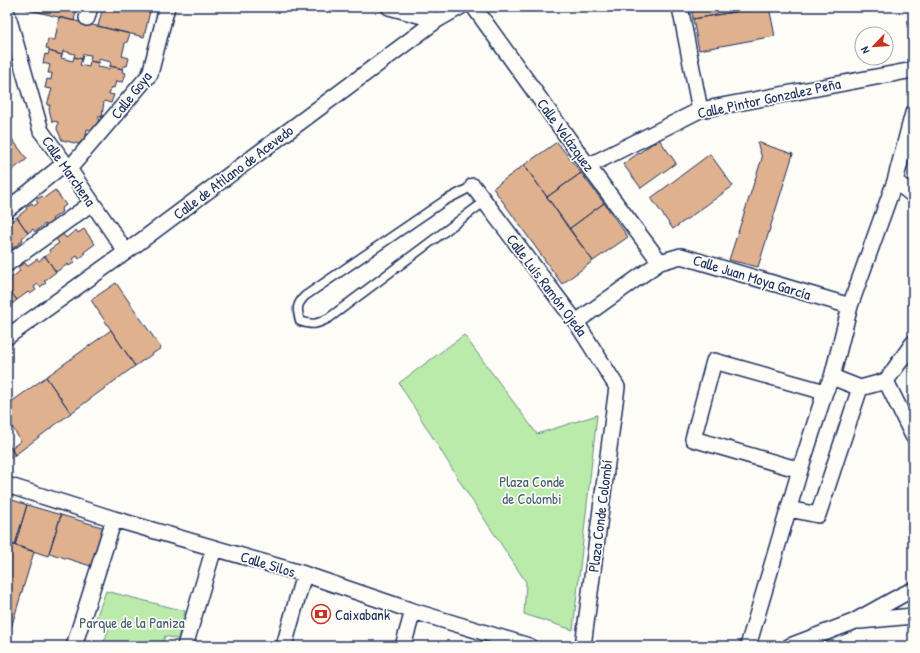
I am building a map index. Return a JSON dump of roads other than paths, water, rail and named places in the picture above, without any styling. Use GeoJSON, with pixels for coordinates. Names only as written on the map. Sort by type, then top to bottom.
{"type":"FeatureCollection","features":[{"type":"Feature","properties":{"kind":"street","name":"Calle Goya"},"geometry":{"type":"LineString","coordinates":[[7,210],[67,166],[150,74],[167,7]]}},
{"type":"Feature","properties":{"kind":"street"},"geometry":{"type":"LineString","coordinates":[[389,7],[437,20]]}},
{"type":"Feature","properties":{"kind":"street","name":"Calle de Atilano de Acevedo"},"geometry":{"type":"LineString","coordinates":[[7,338],[126,252],[437,20],[460,7]]}},
{"type":"Feature","properties":{"kind":"street","name":"Calle Velázquez"},"geometry":{"type":"LineString","coordinates":[[474,7],[588,166],[660,262]]}},
{"type":"Feature","properties":{"kind":"street"},"geometry":{"type":"LineString","coordinates":[[680,7],[700,110]]}},
{"type":"Feature","properties":{"kind":"street","name":"Calle Marchena"},"geometry":{"type":"LineString","coordinates":[[7,13],[41,131],[126,252]]}},
{"type":"Feature","properties":{"kind":"street","name":"Calle Pintor Gonzalez Peña"},"geometry":{"type":"LineString","coordinates":[[588,166],[700,110],[913,70]]}},
{"type":"Feature","properties":{"kind":"street"},"geometry":{"type":"LineString","coordinates":[[748,646],[800,470],[825,392],[832,376],[850,306],[895,181],[913,113]]}},
{"type":"Feature","properties":{"kind":"street"},"geometry":{"type":"LineString","coordinates":[[895,181],[913,195]]}},
{"type":"Feature","properties":{"kind":"street","name":"Calle Luís Ramón Ojeda"},"geometry":{"type":"LineString","coordinates":[[473,186],[576,322],[616,386]]}},
{"type":"Feature","properties":{"kind":"street"},"geometry":{"type":"LineString","coordinates":[[7,264],[92,202]]}},
{"type":"Feature","properties":{"kind":"street","name":"Calle Juan Moya García"},"geometry":{"type":"LineString","coordinates":[[576,322],[660,262],[681,256],[850,306]]}},
{"type":"Feature","properties":{"kind":"street"},"geometry":{"type":"LineString","coordinates":[[832,376],[860,388],[886,381],[913,343]]}},
{"type":"Feature","properties":{"kind":"street"},"geometry":{"type":"LineString","coordinates":[[800,470],[693,439],[714,361],[825,392]]}},
{"type":"Feature","properties":{"kind":"street"},"geometry":{"type":"LineString","coordinates":[[886,381],[913,436]]}},
{"type":"Feature","properties":{"kind":"street","name":"Plaza Conde Colombí"},"geometry":{"type":"LineString","coordinates":[[583,646],[616,386]]}},
{"type":"Feature","properties":{"kind":"street"},"geometry":{"type":"LineString","coordinates":[[789,509],[818,515],[860,388]]}},
{"type":"Feature","properties":{"kind":"street","name":"Calle Silos"},"geometry":{"type":"LineString","coordinates":[[7,486],[114,519],[304,574],[413,611],[529,646]]}},
{"type":"Feature","properties":{"kind":"street"},"geometry":{"type":"LineString","coordinates":[[74,646],[114,519]]}},
{"type":"Feature","properties":{"kind":"street"},"geometry":{"type":"LineString","coordinates":[[185,646],[214,548]]}},
{"type":"Feature","properties":{"kind":"street"},"geometry":{"type":"LineString","coordinates":[[284,646],[304,574]]}},
{"type":"Feature","properties":{"kind":"street"},"geometry":{"type":"LineString","coordinates":[[790,646],[853,622],[913,590]]}},
{"type":"Feature","properties":{"kind":"street"},"geometry":{"type":"LineString","coordinates":[[403,646],[413,611]]}},
{"type":"Feature","properties":{"kind":"street"},"geometry":{"type":"LineString","coordinates":[[853,622],[913,616]]}},
{"type":"Feature","properties":{"kind":"lane"},"geometry":{"type":"LineString","coordinates":[[473,186],[444,201],[305,296],[299,302],[297,311],[300,321],[310,325],[329,318],[484,202]]}},
{"type":"Feature","properties":{"kind":"place","name":"Caixabank"},"geometry":{"type":"Point","coordinates":[321,614]}},
{"type":"Feature","properties":{"kind":"park label","name":"Plaza Conde de Colombi"},"geometry":{"type":"Point","coordinates":[532,490]}},
{"type":"Feature","properties":{"kind":"park label","name":"Parque de la Paniza"},"geometry":{"type":"Point","coordinates":[132,622]}}]}
